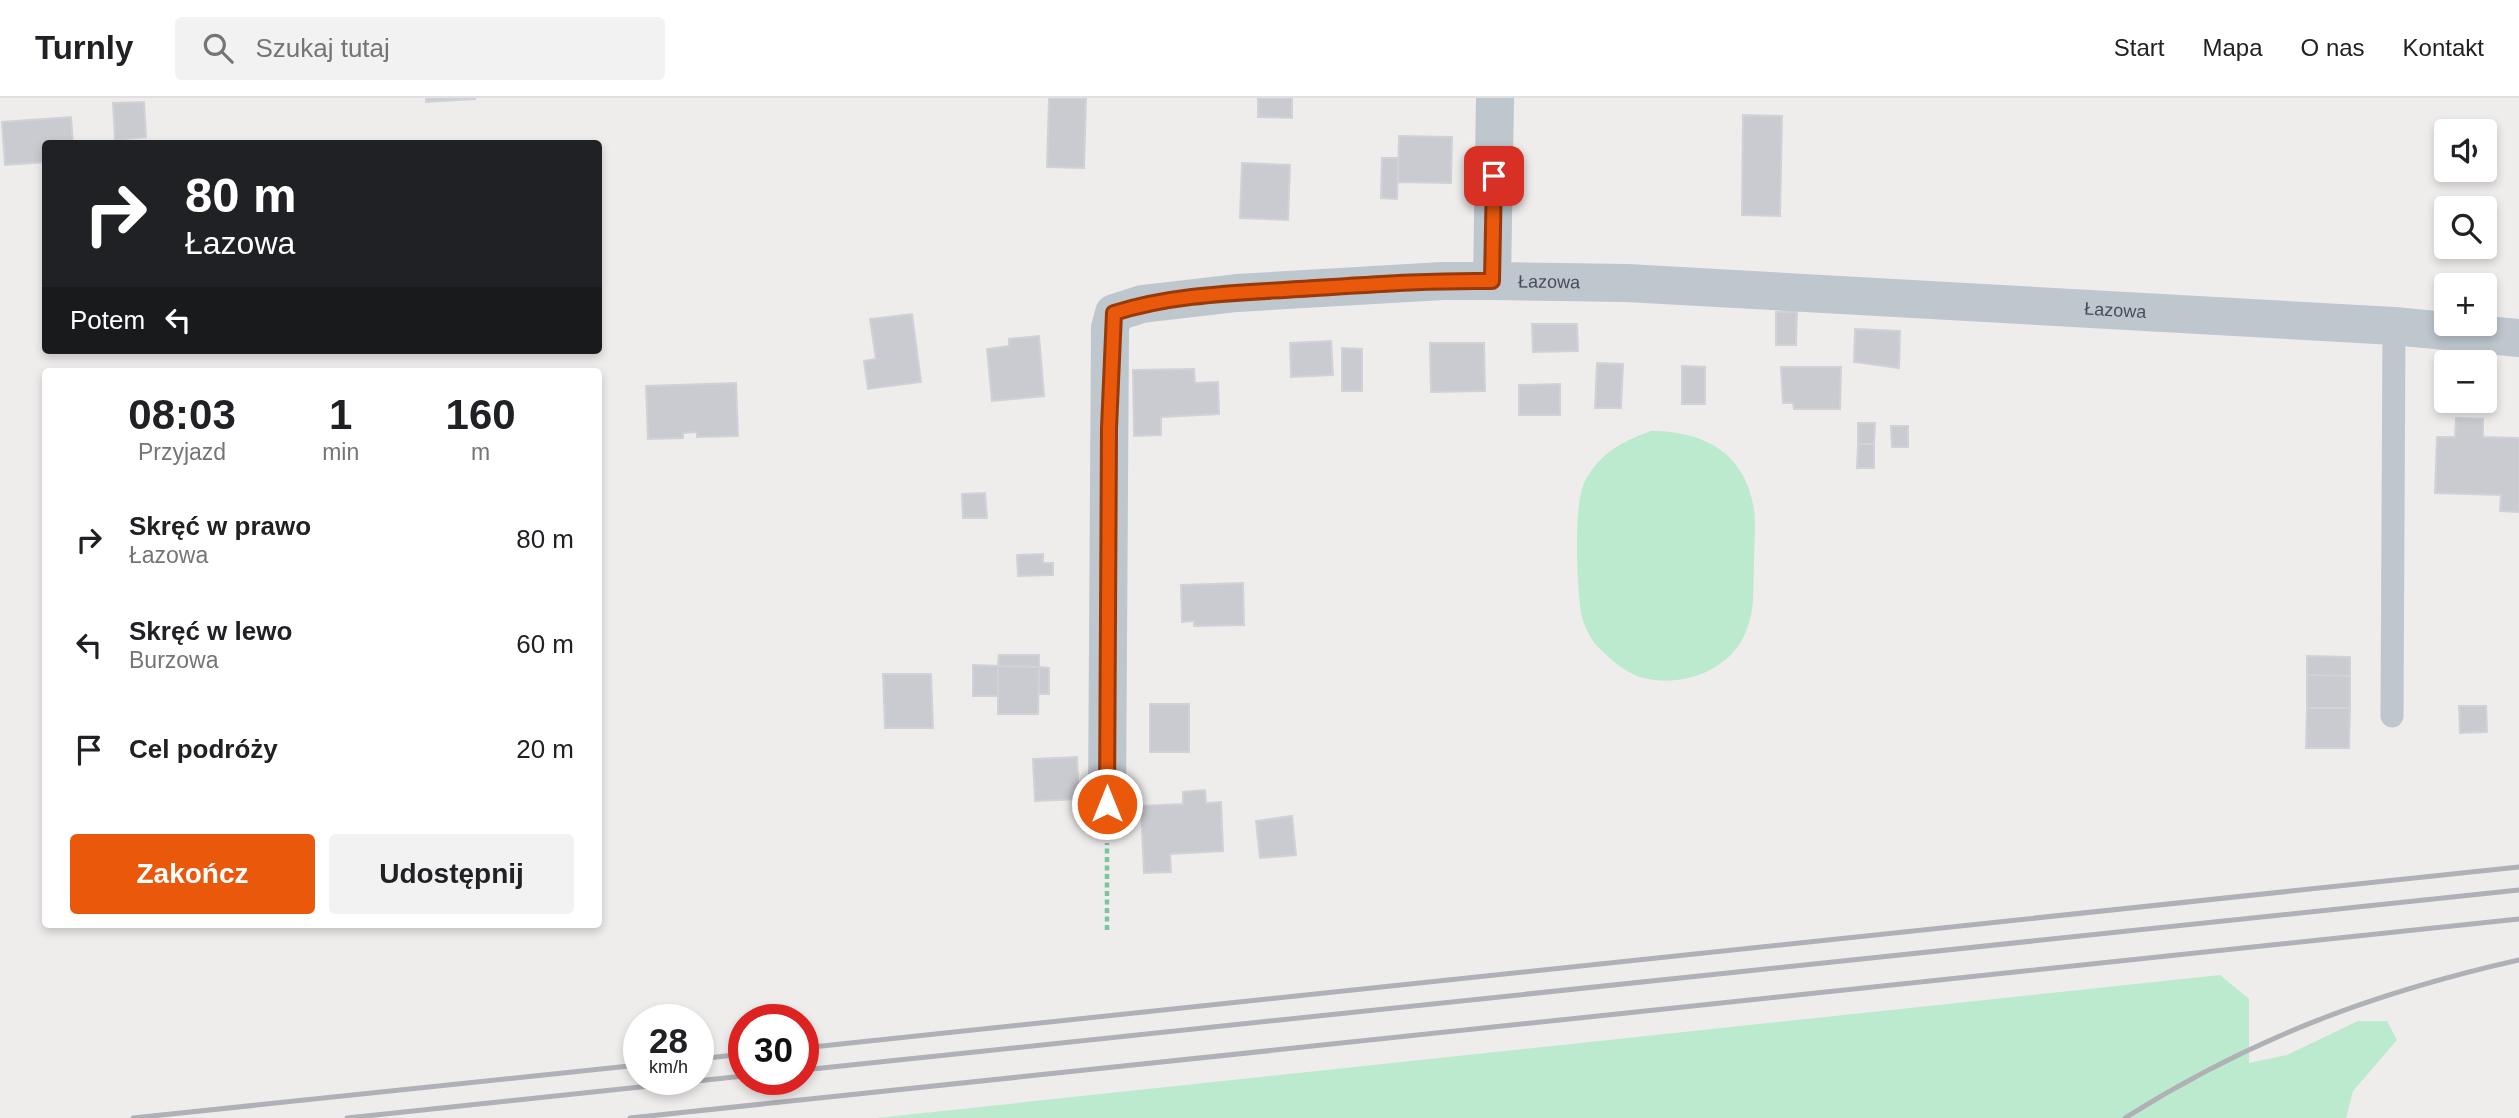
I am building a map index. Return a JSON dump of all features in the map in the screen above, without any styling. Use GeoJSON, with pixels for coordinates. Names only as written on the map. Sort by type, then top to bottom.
{"type":"FeatureCollection","features":[{"type":"Feature","properties":{"kind":"street"},"geometry":{"type":"LineString","coordinates":[[1492,281],[1495,98]]}},
{"type":"Feature","properties":{"kind":"street","name":"Łazowa"},"geometry":{"type":"LineString","coordinates":[[1107,804],[1108,491],[1111,328],[1114,313],[1142,304],[1237,293],[1443,281],[1627,283],[2394,326],[2519,338]]}},
{"type":"Feature","properties":{"kind":"lane"},"geometry":{"type":"LineString","coordinates":[[2392,716],[2394,326]]}},
{"type":"Feature","properties":{"kind":"path"},"geometry":{"type":"LineString","coordinates":[[1107,804],[1107,930]]}},
{"type":"Feature","properties":{"kind":"green space"},"geometry":{"type":"Polygon","coordinates":[[[1651,431],[1688,435],[1719,449],[1741,473],[1749,489],[1755,515],[1753,602],[1750,621],[1742,640],[1734,652],[1711,670],[1668,681],[1640,677],[1617,664],[1597,646],[1582,617],[1578,584],[1577,525],[1585,481],[1613,449],[1651,431]]]}},
{"type":"Feature","properties":{"kind":"green space"},"geometry":{"type":"Polygon","coordinates":[[[2220,975],[2249,999],[2249,1063],[2287,1055],[2358,1021],[2387,1021],[2397,1040],[2353,1091],[2346,1118],[876,1118],[2220,975]]]}},
{"type":"Feature","properties":{"kind":"building"},"geometry":{"type":"Polygon","coordinates":[[[426,98],[475,98],[475,99],[426,102],[426,98]]]}},
{"type":"Feature","properties":{"kind":"building"},"geometry":{"type":"Polygon","coordinates":[[[1049,98],[1086,98],[1084,168],[1047,167],[1049,98]]]}},
{"type":"Feature","properties":{"kind":"building"},"geometry":{"type":"Polygon","coordinates":[[[1258,98],[1292,98],[1292,118],[1258,117],[1258,98]]]}},
{"type":"Feature","properties":{"kind":"building"},"geometry":{"type":"Polygon","coordinates":[[[144,102],[146,137],[115,140],[113,103],[144,102]]]}},
{"type":"Feature","properties":{"kind":"building"},"geometry":{"type":"Polygon","coordinates":[[[1743,115],[1782,116],[1780,216],[1742,215],[1743,115]]]}},
{"type":"Feature","properties":{"kind":"building"},"geometry":{"type":"Polygon","coordinates":[[[71,117],[73,140],[42,140],[42,162],[5,165],[2,122],[71,117]]]}},
{"type":"Feature","properties":{"kind":"building"},"geometry":{"type":"Polygon","coordinates":[[[1399,136],[1452,137],[1451,183],[1398,182],[1399,136]]]}},
{"type":"Feature","properties":{"kind":"building"},"geometry":{"type":"Polygon","coordinates":[[[1382,158],[1398,158],[1397,199],[1381,198],[1382,158]]]}},
{"type":"Feature","properties":{"kind":"building"},"geometry":{"type":"Polygon","coordinates":[[[1242,163],[1290,165],[1288,220],[1240,218],[1242,163]]]}},
{"type":"Feature","properties":{"kind":"building"},"geometry":{"type":"Polygon","coordinates":[[[1776,312],[1797,312],[1796,345],[1776,345],[1776,312]]]}},
{"type":"Feature","properties":{"kind":"building"},"geometry":{"type":"Polygon","coordinates":[[[912,314],[921,382],[868,389],[864,361],[876,359],[870,319],[912,314]]]}},
{"type":"Feature","properties":{"kind":"building"},"geometry":{"type":"Polygon","coordinates":[[[1532,324],[1577,324],[1578,351],[1533,352],[1532,324]]]}},
{"type":"Feature","properties":{"kind":"building"},"geometry":{"type":"Polygon","coordinates":[[[1855,329],[1900,331],[1899,368],[1854,362],[1855,329]]]}},
{"type":"Feature","properties":{"kind":"building"},"geometry":{"type":"Polygon","coordinates":[[[1039,336],[1044,396],[992,401],[987,349],[1009,346],[1009,339],[1039,336]]]}},
{"type":"Feature","properties":{"kind":"building"},"geometry":{"type":"Polygon","coordinates":[[[1331,341],[1333,375],[1291,377],[1290,343],[1331,341]]]}},
{"type":"Feature","properties":{"kind":"building"},"geometry":{"type":"Polygon","coordinates":[[[1430,343],[1484,343],[1485,391],[1431,392],[1430,343]]]}},
{"type":"Feature","properties":{"kind":"building"},"geometry":{"type":"Polygon","coordinates":[[[1342,348],[1362,349],[1362,391],[1342,391],[1342,348]]]}},
{"type":"Feature","properties":{"kind":"building"},"geometry":{"type":"Polygon","coordinates":[[[1597,363],[1623,364],[1621,408],[1595,408],[1597,363]]]}},
{"type":"Feature","properties":{"kind":"building"},"geometry":{"type":"Polygon","coordinates":[[[1682,366],[1705,367],[1705,404],[1682,404],[1682,366]]]}},
{"type":"Feature","properties":{"kind":"building"},"geometry":{"type":"Polygon","coordinates":[[[1781,367],[1841,367],[1840,409],[1794,409],[1793,403],[1783,403],[1781,367]]]}},
{"type":"Feature","properties":{"kind":"building"},"geometry":{"type":"Polygon","coordinates":[[[1194,369],[1195,383],[1218,382],[1219,414],[1161,417],[1161,435],[1134,436],[1133,370],[1194,369]]]}},
{"type":"Feature","properties":{"kind":"building"},"geometry":{"type":"Polygon","coordinates":[[[736,383],[738,436],[697,437],[697,432],[683,433],[683,438],[648,439],[646,386],[736,383]]]}},
{"type":"Feature","properties":{"kind":"building"},"geometry":{"type":"Polygon","coordinates":[[[1560,384],[1560,415],[1519,415],[1519,385],[1560,384]]]}},
{"type":"Feature","properties":{"kind":"building"},"geometry":{"type":"Polygon","coordinates":[[[2456,418],[2483,419],[2483,437],[2519,438],[2519,512],[2500,511],[2501,495],[2435,493],[2437,437],[2455,437],[2456,418]]]}},
{"type":"Feature","properties":{"kind":"building"},"geometry":{"type":"Polygon","coordinates":[[[1858,423],[1875,423],[1874,444],[1858,444],[1858,423]]]}},
{"type":"Feature","properties":{"kind":"building"},"geometry":{"type":"Polygon","coordinates":[[[1891,426],[1908,426],[1908,447],[1892,447],[1891,426]]]}},
{"type":"Feature","properties":{"kind":"building"},"geometry":{"type":"Polygon","coordinates":[[[1858,444],[1874,444],[1874,468],[1857,468],[1858,444]]]}},
{"type":"Feature","properties":{"kind":"building"},"geometry":{"type":"Polygon","coordinates":[[[985,493],[987,518],[963,518],[962,494],[985,493]]]}},
{"type":"Feature","properties":{"kind":"building"},"geometry":{"type":"Polygon","coordinates":[[[1043,554],[1043,563],[1053,563],[1053,575],[1018,576],[1017,555],[1043,554]]]}},
{"type":"Feature","properties":{"kind":"building"},"geometry":{"type":"Polygon","coordinates":[[[1243,583],[1244,625],[1194,626],[1194,621],[1182,622],[1181,585],[1243,583]]]}},
{"type":"Feature","properties":{"kind":"building"},"geometry":{"type":"Polygon","coordinates":[[[999,655],[1039,655],[1039,667],[998,666],[999,655]]]}},
{"type":"Feature","properties":{"kind":"building"},"geometry":{"type":"Polygon","coordinates":[[[2307,656],[2350,657],[2350,676],[2307,675],[2307,656]]]}},
{"type":"Feature","properties":{"kind":"building"},"geometry":{"type":"Polygon","coordinates":[[[973,665],[998,666],[998,696],[973,696],[973,665]]]}},
{"type":"Feature","properties":{"kind":"building"},"geometry":{"type":"Polygon","coordinates":[[[998,666],[1039,667],[1038,714],[998,714],[998,666]]]}},
{"type":"Feature","properties":{"kind":"building"},"geometry":{"type":"Polygon","coordinates":[[[1039,667],[1049,668],[1049,694],[1039,694],[1039,667]]]}},
{"type":"Feature","properties":{"kind":"building"},"geometry":{"type":"Polygon","coordinates":[[[883,674],[931,674],[933,728],[885,728],[883,674]]]}},
{"type":"Feature","properties":{"kind":"building"},"geometry":{"type":"Polygon","coordinates":[[[2307,675],[2350,676],[2350,708],[2307,708],[2307,675]]]}},
{"type":"Feature","properties":{"kind":"building"},"geometry":{"type":"Polygon","coordinates":[[[1150,704],[1189,704],[1189,752],[1150,752],[1150,704]]]}},
{"type":"Feature","properties":{"kind":"building"},"geometry":{"type":"Polygon","coordinates":[[[2459,706],[2486,706],[2487,732],[2460,733],[2459,706]]]}},
{"type":"Feature","properties":{"kind":"building"},"geometry":{"type":"Polygon","coordinates":[[[2307,708],[2350,708],[2349,748],[2306,748],[2307,708]]]}},
{"type":"Feature","properties":{"kind":"building"},"geometry":{"type":"Polygon","coordinates":[[[1077,757],[1079,799],[1035,801],[1033,759],[1077,757]]]}},
{"type":"Feature","properties":{"kind":"building"},"geometry":{"type":"Polygon","coordinates":[[[1205,790],[1206,803],[1221,802],[1223,851],[1170,854],[1171,872],[1144,873],[1141,806],[1183,804],[1183,792],[1205,790]]]}},
{"type":"Feature","properties":{"kind":"building"},"geometry":{"type":"Polygon","coordinates":[[[1292,816],[1296,855],[1260,858],[1256,821],[1292,816]]]}},
{"type":"Feature","properties":{"kind":"railway"},"geometry":{"type":"LineString","coordinates":[[819,1046],[2519,867]]}},
{"type":"Feature","properties":{"kind":"railway"},"geometry":{"type":"LineString","coordinates":[[819,1068],[2519,890]]}},
{"type":"Feature","properties":{"kind":"railway"},"geometry":{"type":"LineString","coordinates":[[630,1118],[2519,919]]}},
{"type":"Feature","properties":{"kind":"railway"},"geometry":{"type":"LineString","coordinates":[[2125,1118],[2220,1064],[2315,1021],[2414,987],[2519,960]]}},
{"type":"Feature","properties":{"kind":"railway"},"geometry":{"type":"LineString","coordinates":[[714,1057],[728,1056]]}},
{"type":"Feature","properties":{"kind":"railway"},"geometry":{"type":"LineString","coordinates":[[133,1118],[623,1067]]}},
{"type":"Feature","properties":{"kind":"railway"},"geometry":{"type":"LineString","coordinates":[[347,1118],[728,1078]]}},
{"type":"Feature","properties":{"kind":"route"},"geometry":{"type":"LineString","coordinates":[[1107,804],[1109,428],[1111,328],[1114,313],[1142,304],[1237,293],[1443,281],[1492,281],[1494,176]]}}]}
